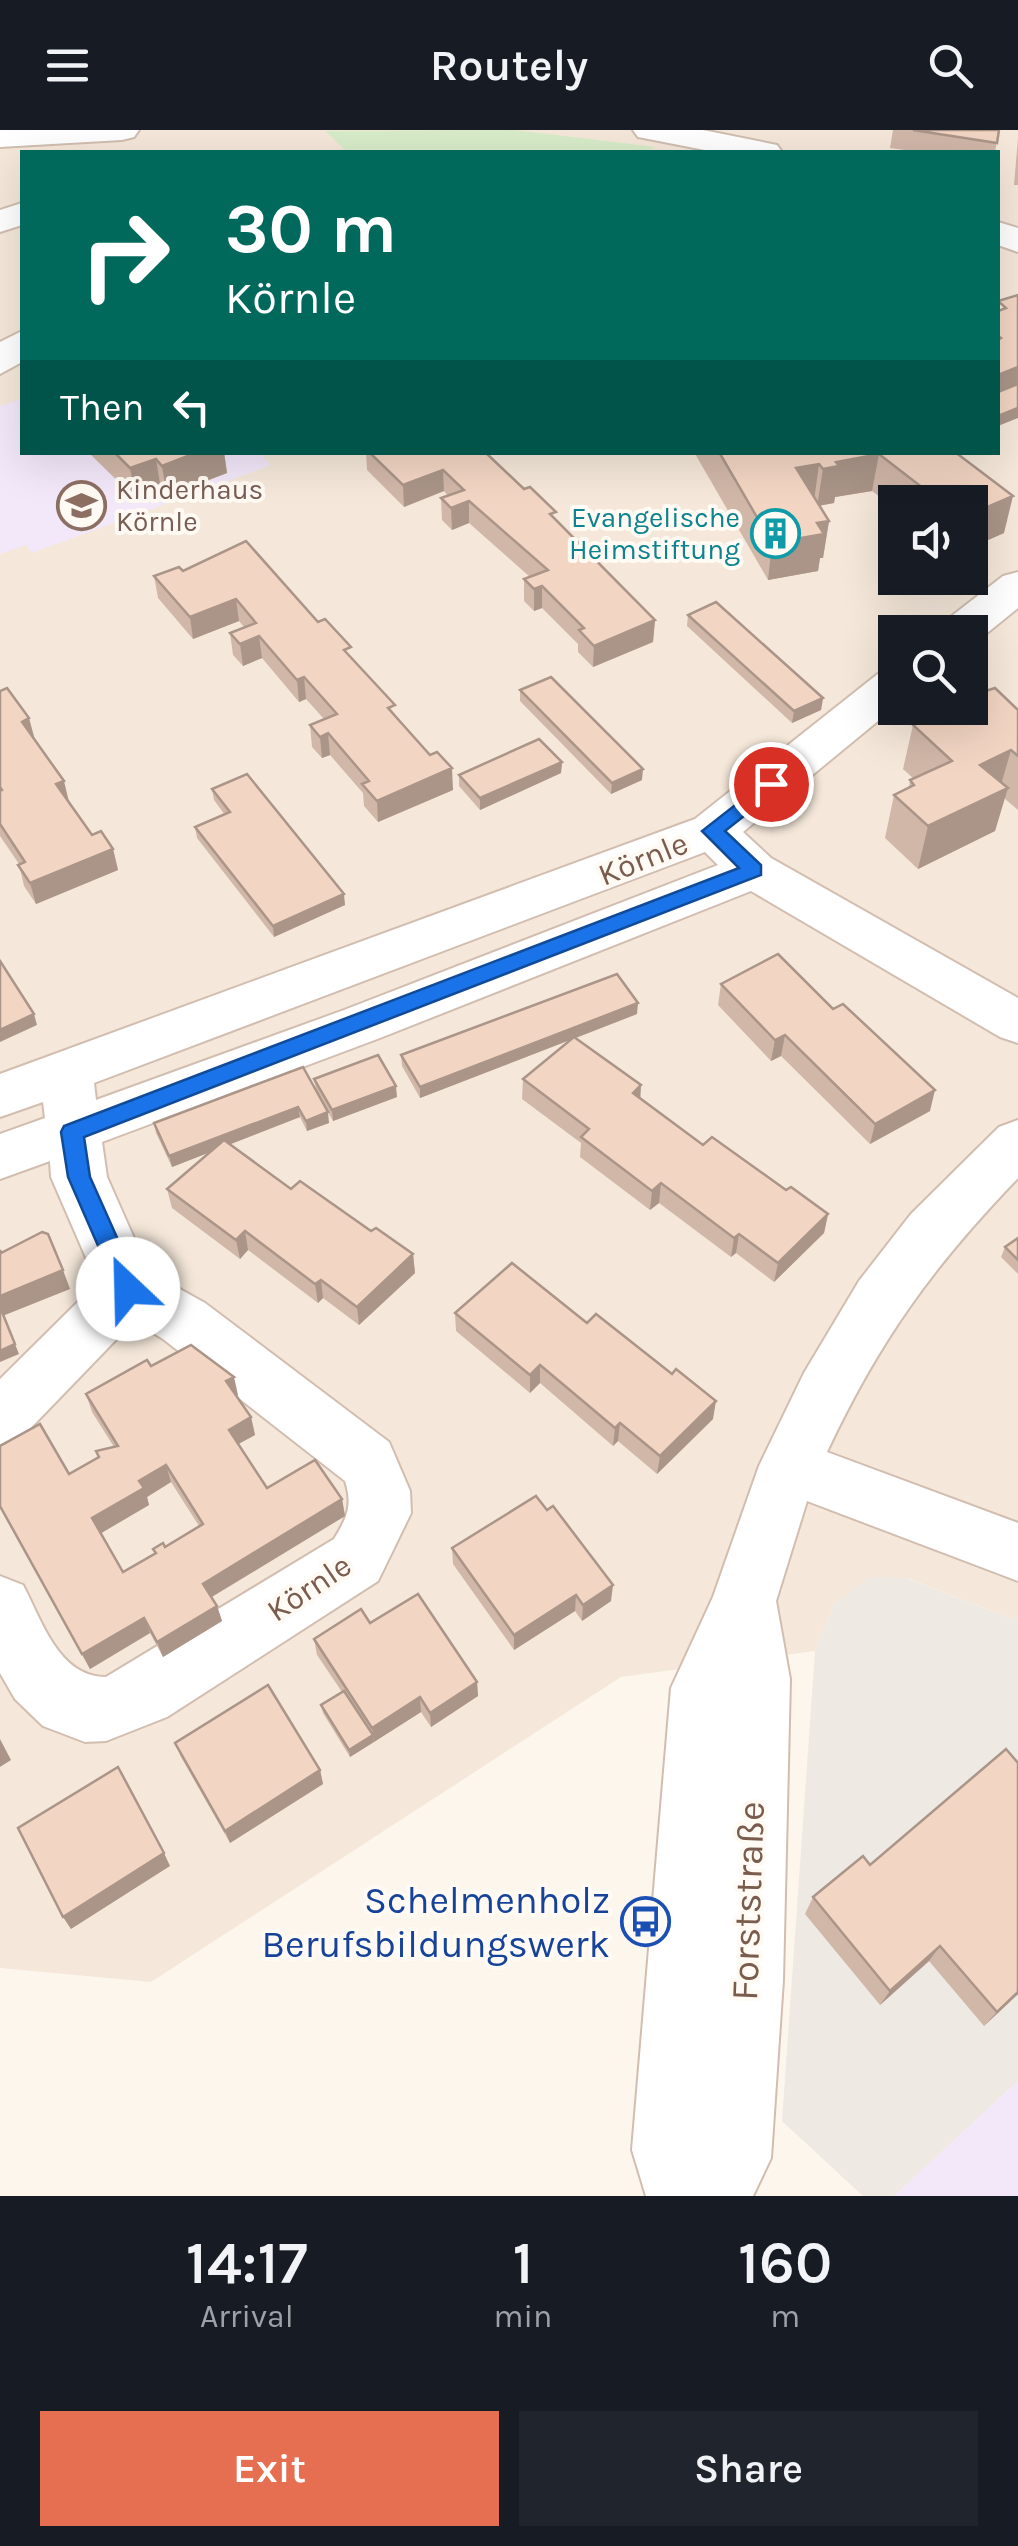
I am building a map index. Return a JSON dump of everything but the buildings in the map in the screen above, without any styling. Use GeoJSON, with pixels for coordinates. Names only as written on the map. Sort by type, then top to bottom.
{"type":"FeatureCollection","features":[{"type":"Feature","properties":{"kind":"street"},"geometry":{"type":"LineString","coordinates":[[0,137],[63,139],[122,130]]}},
{"type":"Feature","properties":{"kind":"street"},"geometry":{"type":"LineString","coordinates":[[650,130],[755,150]]}},
{"type":"Feature","properties":{"kind":"street"},"geometry":{"type":"LineString","coordinates":[[0,362],[20,344]]}},
{"type":"Feature","properties":{"kind":"street"},"geometry":{"type":"LineString","coordinates":[[981,615],[1018,586]]}},
{"type":"Feature","properties":{"kind":"street","name":"Körnle"},"geometry":{"type":"LineString","coordinates":[[0,1096],[712,831],[878,698]]}},
{"type":"Feature","properties":{"kind":"street","name":"Körnle"},"geometry":{"type":"LineString","coordinates":[[712,831],[754,870],[1018,1023]]}},
{"type":"Feature","properties":{"kind":"street","name":"Körnle"},"geometry":{"type":"LineString","coordinates":[[0,1158],[754,870]]}},
{"type":"Feature","properties":{"kind":"street"},"geometry":{"type":"LineString","coordinates":[[0,1419],[128,1289],[79,1177],[66,1074]]}},
{"type":"Feature","properties":{"kind":"street","name":"Forststraße"},"geometry":{"type":"LineString","coordinates":[[684,2196],[670,2150],[697,1738],[704,1688],[744,1601],[764,1532],[790,1466],[826,1392],[880,1298],[931,1231],[1018,1142]]}},
{"type":"Feature","properties":{"kind":"street","name":"Körnle"},"geometry":{"type":"LineString","coordinates":[[0,1606],[44,1687],[72,1706],[106,1709],[144,1694],[356,1560],[378,1525],[382,1492],[366,1462],[184,1321],[128,1289]]}},
{"type":"Feature","properties":{"kind":"street"},"geometry":{"type":"LineString","coordinates":[[790,1466],[1018,1552]]}},
{"type":"Feature","properties":{"kind":"street","name":"Forststraße"},"geometry":{"type":"LineString","coordinates":[[710,2196],[733,2158],[747,1980],[757,1679],[744,1601]]}},
{"type":"Feature","properties":{"kind":"shaded area"},"geometry":{"type":"Polygon","coordinates":[[[0,130],[1018,130],[1018,1621],[907,1578],[834,1604],[815,1651],[621,1677],[151,1982],[0,1968],[0,130]]]}},
{"type":"Feature","properties":{"kind":"shaded area","name":"Kinderhaus Körnle"},"geometry":{"type":"Polygon","coordinates":[[[20,400],[20,455],[261,455],[271,465],[32,553],[26,545],[0,554],[0,406],[20,400]]]}},
{"type":"Feature","properties":{"kind":"shaded area"},"geometry":{"type":"Polygon","coordinates":[[[869,1577],[906,1578],[1018,1621],[1018,2081],[894,2196],[863,2196],[782,2121],[815,1651],[834,1604],[869,1577]]]}},
{"type":"Feature","properties":{"kind":"shaded area"},"geometry":{"type":"Polygon","coordinates":[[[1018,2081],[1018,2196],[894,2196],[1018,2081]]]}},
{"type":"Feature","properties":{"kind":"green space"},"geometry":{"type":"Polygon","coordinates":[[[514,130],[656,147],[345,150],[325,131],[514,130]]]}},
{"type":"Feature","properties":{"kind":"place","name":"Kinderhaus Körnle"},"geometry":{"type":"Point","coordinates":[81,505]}},
{"type":"Feature","properties":{"kind":"place","name":"Evangelische Heimstiftung"},"geometry":{"type":"Point","coordinates":[775,533]}},
{"type":"Feature","properties":{"kind":"place","name":"Schelmenholz Berufsbildungswerk"},"geometry":{"type":"Point","coordinates":[645,1922]}},
{"type":"Feature","properties":{"kind":"route"},"geometry":{"type":"LineString","coordinates":[[128,1289],[79,1177],[72,1132],[362,1024],[754,870],[712,831],[771,784]]}}]}
